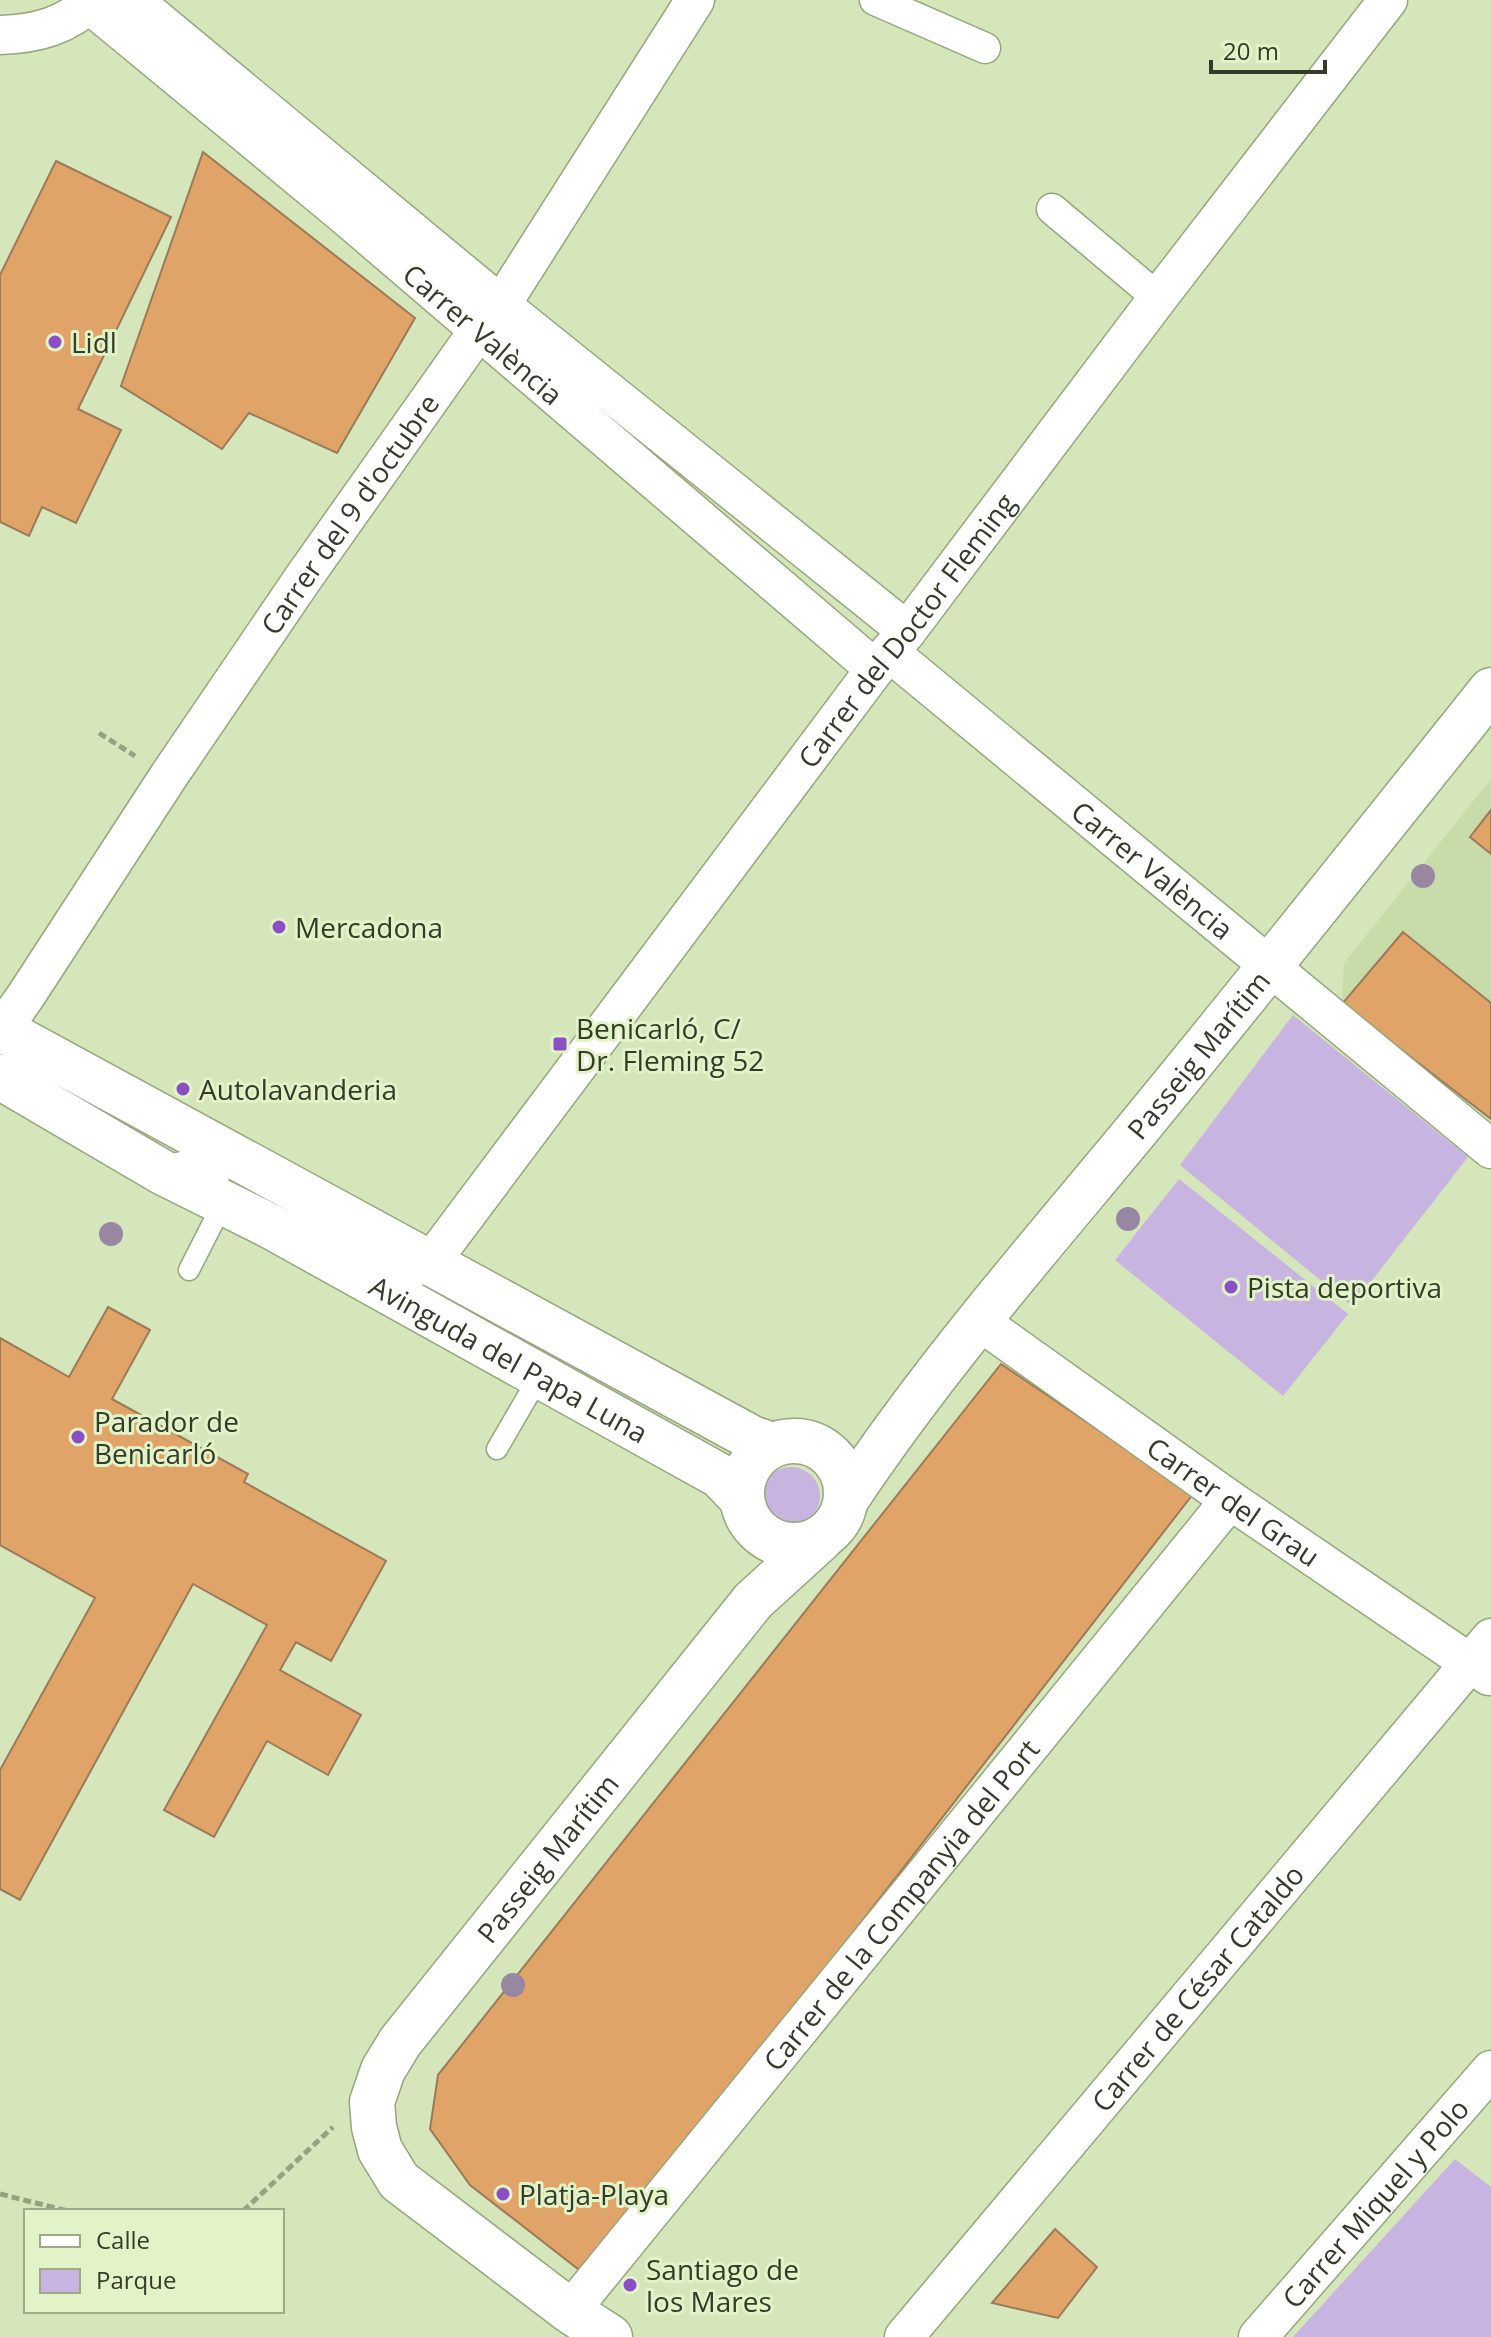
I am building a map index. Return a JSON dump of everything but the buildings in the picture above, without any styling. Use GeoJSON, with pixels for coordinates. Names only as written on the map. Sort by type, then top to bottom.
{"type":"FeatureCollection","features":[{"type":"Feature","properties":{"kind":"street","name":"Carrer València"},"geometry":{"type":"LineString","coordinates":[[133,0],[489,318],[1491,1149]]}},
{"type":"Feature","properties":{"kind":"street","name":"Carrer del 9 d'octubre"},"geometry":{"type":"LineString","coordinates":[[0,1027],[27,994],[256,647],[489,318],[695,0]]}},
{"type":"Feature","properties":{"kind":"street"},"geometry":{"type":"LineString","coordinates":[[875,0],[985,48]]}},
{"type":"Feature","properties":{"kind":"street","name":"Carrer del Doctor Fleming"},"geometry":{"type":"LineString","coordinates":[[430,1263],[890,650],[1388,0]]}},
{"type":"Feature","properties":{"kind":"street","name":"Carrer València"},"geometry":{"type":"LineString","coordinates":[[91,2],[342,213],[489,318],[890,650]]}},
{"type":"Feature","properties":{"kind":"street"},"geometry":{"type":"LineString","coordinates":[[0,35],[30,34],[62,24],[91,2]]}},
{"type":"Feature","properties":{"kind":"street"},"geometry":{"type":"LineString","coordinates":[[1052,209],[1158,298]]}},
{"type":"Feature","properties":{"kind":"street","name":"Passeig Marítim"},"geometry":{"type":"LineString","coordinates":[[846,1500],[902,1419],[979,1321],[1270,967],[1491,690]]}},
{"type":"Feature","properties":{"kind":"street","name":"Avinguda del Papa Luna"},"geometry":{"type":"LineString","coordinates":[[0,1027],[752,1438],[794,1445]]}},
{"type":"Feature","properties":{"kind":"street","name":"Avinguda del Papa Luna"},"geometry":{"type":"LineString","coordinates":[[0,1077],[162,1172],[270,1226],[720,1476],[749,1514]]}},
{"type":"Feature","properties":{"kind":"street","name":"Avinguda del Papa Luna"},"geometry":{"type":"LineString","coordinates":[[270,1226],[303,1227],[329,1234],[380,1261],[406,1269],[430,1263]]}},
{"type":"Feature","properties":{"kind":"street","name":"Carrer del Grau"},"geometry":{"type":"LineString","coordinates":[[979,1321],[1230,1500],[1484,1660]]}},
{"type":"Feature","properties":{"kind":"street","name":"Passeig Marítim"},"geometry":{"type":"LineString","coordinates":[[794,1445],[864,1439],[902,1419]]}},
{"type":"Feature","properties":{"kind":"street"},"geometry":{"type":"LineString","coordinates":[[794,1445],[829,1454],[840,1467],[846,1484],[846,1500],[842,1516],[821,1539],[808,1545],[780,1545],[767,1539],[749,1514],[742,1482],[759,1454],[794,1445]]}},
{"type":"Feature","properties":{"kind":"street","name":"Carrer de la Companyia del Port"},"geometry":{"type":"LineString","coordinates":[[570,2311],[1230,1500]]}},
{"type":"Feature","properties":{"kind":"street","name":"Passeig Marítim"},"geometry":{"type":"LineString","coordinates":[[749,1514],[762,1562],[753,1601]]}},
{"type":"Feature","properties":{"kind":"street","name":"Passeig Marítim"},"geometry":{"type":"LineString","coordinates":[[373,2114],[383,2070],[400,2042],[753,1601],[821,1539]]}},
{"type":"Feature","properties":{"kind":"street","name":"Carrer de César Cataldo"},"geometry":{"type":"LineString","coordinates":[[904,2337],[1484,1660]]}},
{"type":"Feature","properties":{"kind":"street","name":"Carrer Miquel y Polo"},"geometry":{"type":"LineString","coordinates":[[1258,2337],[1491,2070]]}},
{"type":"Feature","properties":{"kind":"street"},"geometry":{"type":"LineString","coordinates":[[373,2114],[380,2150],[399,2181],[570,2311],[610,2337]]}},
{"type":"Feature","properties":{"kind":"lane"},"geometry":{"type":"LineString","coordinates":[[162,1172],[176,1161],[188,1160],[273,1189],[293,1189]]}},
{"type":"Feature","properties":{"kind":"lane"},"geometry":{"type":"LineString","coordinates":[[189,1270],[217,1215],[230,1208]]}},
{"type":"Feature","properties":{"kind":"lane"},"geometry":{"type":"LineString","coordinates":[[497,1449],[540,1375]]}},
{"type":"Feature","properties":{"kind":"path"},"geometry":{"type":"LineString","coordinates":[[245,2209],[352,2108],[373,2114]]}},
{"type":"Feature","properties":{"kind":"path"},"geometry":{"type":"LineString","coordinates":[[0,2194],[60,2209]]}},
{"type":"Feature","properties":{"kind":"shaded area"},"geometry":{"type":"Polygon","coordinates":[[[1491,779],[1491,1119],[1342,1004],[1344,963],[1491,779]]]}},
{"type":"Feature","properties":{"kind":"green space"},"geometry":{"type":"Polygon","coordinates":[[[1293,1015],[1468,1157],[1352,1306],[1180,1165],[1293,1015]]]}},
{"type":"Feature","properties":{"kind":"green space","name":"Pista deportiva"},"geometry":{"type":"Polygon","coordinates":[[[1179,1179],[1348,1314],[1283,1396],[1115,1260],[1179,1179]]]}},
{"type":"Feature","properties":{"kind":"green space"},"geometry":{"type":"Polygon","coordinates":[[[791,1467],[802,1469],[811,1476],[818,1485],[818,1507],[811,1516],[802,1523],[791,1525],[780,1523],[771,1516],[764,1507],[762,1496],[764,1485],[771,1476],[780,1469],[791,1467]]]}},
{"type":"Feature","properties":{"kind":"green space"},"geometry":{"type":"Polygon","coordinates":[[[1455,2159],[1491,2187],[1491,2337],[1293,2337],[1455,2159]]]}},
{"type":"Feature","properties":{"kind":"place","name":"Lidl"},"geometry":{"type":"Point","coordinates":[55,342]}},
{"type":"Feature","properties":{"kind":"place","name":"Mercadona"},"geometry":{"type":"Point","coordinates":[279,927]}},
{"type":"Feature","properties":{"kind":"place","name":"Benicarló, C/ Dr. Fleming 52"},"geometry":{"type":"Point","coordinates":[560,1044]}},
{"type":"Feature","properties":{"kind":"place","name":"Autolavanderia"},"geometry":{"type":"Point","coordinates":[183,1089]}},
{"type":"Feature","properties":{"kind":"place","name":"Pista deportiva"},"geometry":{"type":"Point","coordinates":[1231,1287]}},
{"type":"Feature","properties":{"kind":"place","name":"Parador de Benicarló"},"geometry":{"type":"Point","coordinates":[78,1437]}},
{"type":"Feature","properties":{"kind":"place","name":"Platja-Playa"},"geometry":{"type":"Point","coordinates":[503,2194]}},
{"type":"Feature","properties":{"kind":"place","name":"Santiago de los Mares"},"geometry":{"type":"Point","coordinates":[630,2285]}}]}
